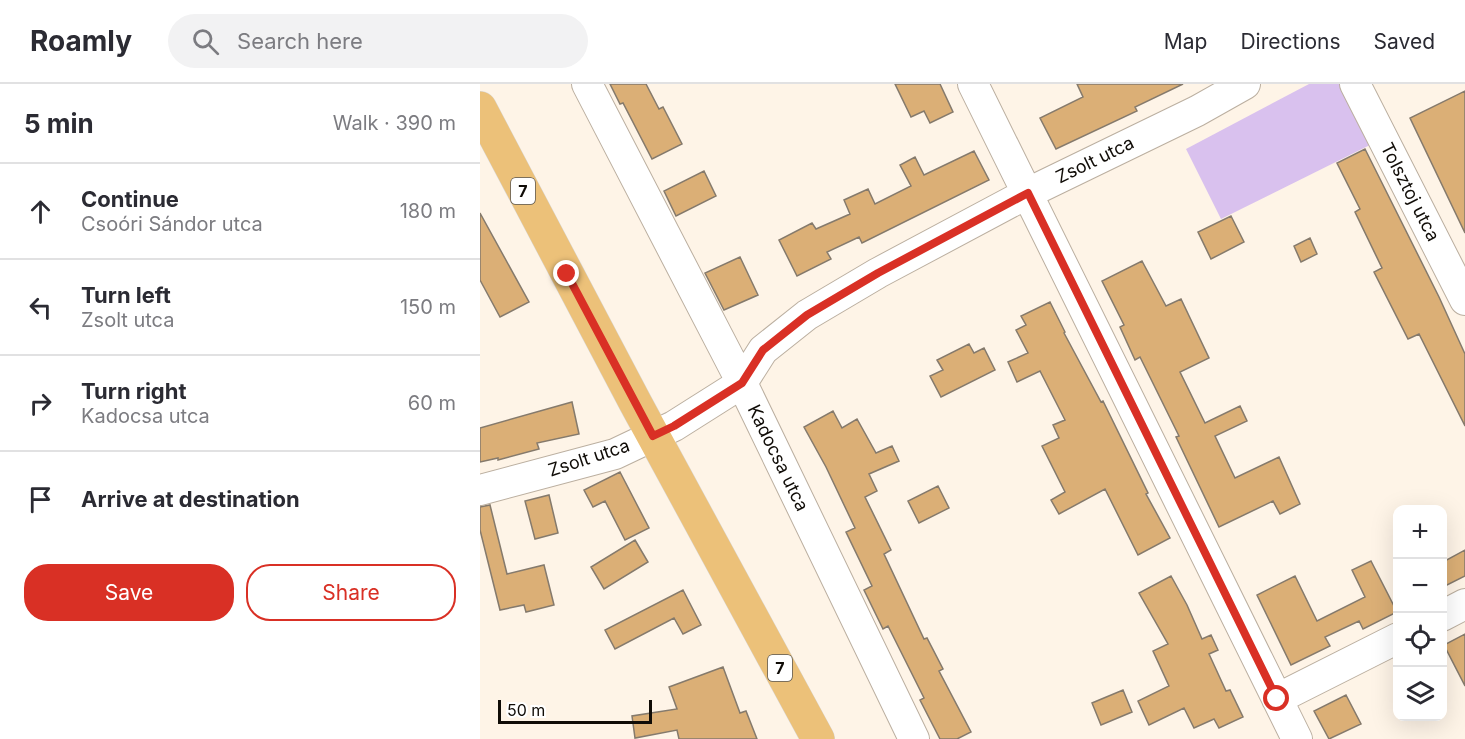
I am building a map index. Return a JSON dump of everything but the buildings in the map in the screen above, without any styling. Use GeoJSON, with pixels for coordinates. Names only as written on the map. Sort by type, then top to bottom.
{"type":"FeatureCollection","features":[{"type":"Feature","properties":{"kind":"main road","name":"7"},"geometry":{"type":"LineString","coordinates":[[480,108],[653,436],[818,739]]}},
{"type":"Feature","properties":{"kind":"street","name":"Kadocsa utca"},"geometry":{"type":"LineString","coordinates":[[587,84],[742,383],[914,739]]}},
{"type":"Feature","properties":{"kind":"street"},"geometry":{"type":"LineString","coordinates":[[973,84],[1297,739]]}},
{"type":"Feature","properties":{"kind":"street","name":"Zsolt utca"},"geometry":{"type":"LineString","coordinates":[[480,490],[615,454],[674,426],[742,383],[763,350],[807,315],[878,273],[1028,193],[1197,111],[1245,84]]}},
{"type":"Feature","properties":{"kind":"street","name":"Tolsztoj utca"},"geometry":{"type":"LineString","coordinates":[[1355,84],[1465,300]]}},
{"type":"Feature","properties":{"kind":"street"},"geometry":{"type":"LineString","coordinates":[[1447,614],[1465,604]]}},
{"type":"Feature","properties":{"kind":"street"},"geometry":{"type":"LineString","coordinates":[[1277,699],[1393,641]]}},
{"type":"Feature","properties":{"kind":"shaded area"},"geometry":{"type":"Polygon","coordinates":[[[1309,84],[1346,84],[1376,142],[1221,219],[1186,149],[1309,84]]]}},
{"type":"Feature","properties":{"kind":"route"},"geometry":{"type":"LineString","coordinates":[[567,274],[653,436],[674,426],[742,383],[763,350],[807,315],[878,273],[1028,193],[1277,699]]}}]}
